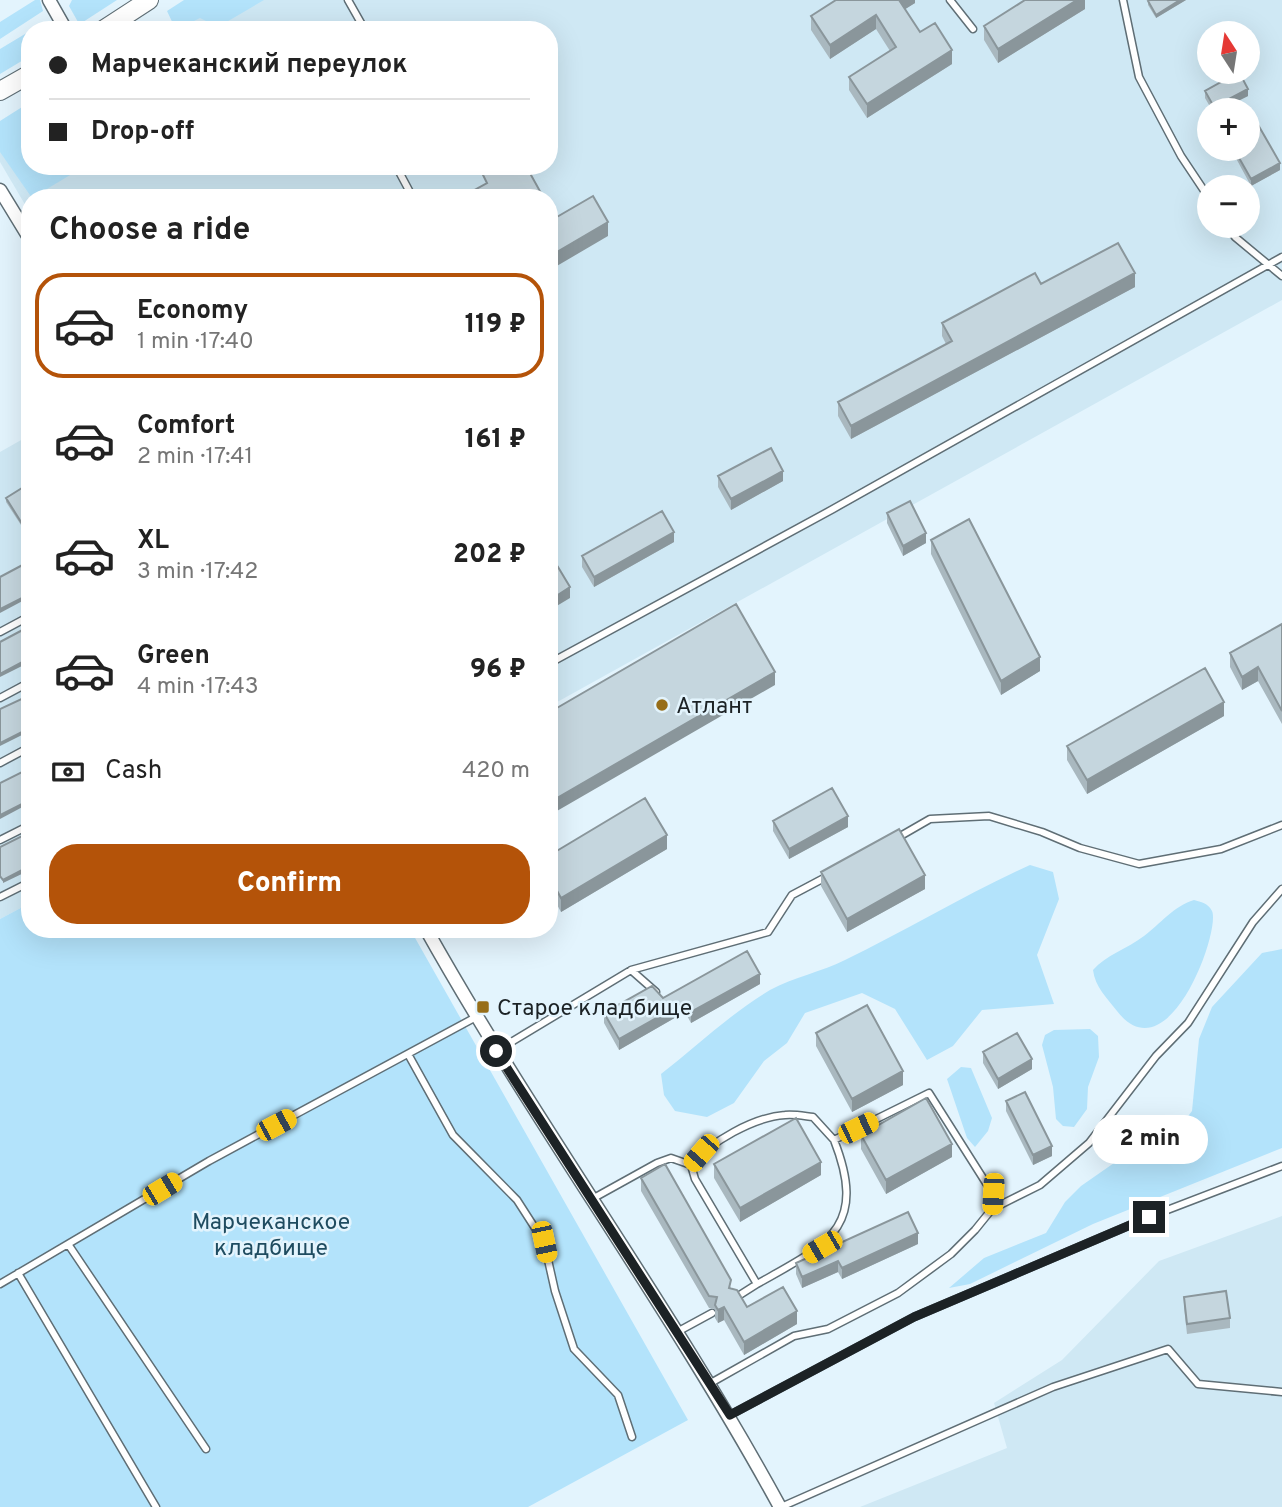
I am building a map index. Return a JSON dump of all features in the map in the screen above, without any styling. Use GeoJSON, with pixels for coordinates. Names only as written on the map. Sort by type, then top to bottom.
{"type":"FeatureCollection","features":[{"type":"Feature","properties":{"kind":"main road"},"geometry":{"type":"LineString","coordinates":[[117,21],[149,0]]}},
{"type":"Feature","properties":{"kind":"main road"},"geometry":{"type":"LineString","coordinates":[[0,91],[21,79]]}},
{"type":"Feature","properties":{"kind":"street"},"geometry":{"type":"LineString","coordinates":[[48,0],[61,21]]}},
{"type":"Feature","properties":{"kind":"street"},"geometry":{"type":"LineString","coordinates":[[0,190],[21,224]]}},
{"type":"Feature","properties":{"kind":"street"},"geometry":{"type":"LineString","coordinates":[[431,938],[496,1051],[730,1415],[781,1507]]}},
{"type":"Feature","properties":{"kind":"lane"},"geometry":{"type":"LineString","coordinates":[[348,0],[360,21]]}},
{"type":"Feature","properties":{"kind":"lane"},"geometry":{"type":"LineString","coordinates":[[950,0],[973,29]]}},
{"type":"Feature","properties":{"kind":"lane"},"geometry":{"type":"LineString","coordinates":[[1124,0],[1139,77],[1181,156],[1197,180]]}},
{"type":"Feature","properties":{"kind":"lane"},"geometry":{"type":"LineString","coordinates":[[1236,238],[1282,276]]}},
{"type":"Feature","properties":{"kind":"lane"},"geometry":{"type":"LineString","coordinates":[[558,659],[833,509],[1282,257]]}},
{"type":"Feature","properties":{"kind":"lane"},"geometry":{"type":"LineString","coordinates":[[0,632],[21,621]]}},
{"type":"Feature","properties":{"kind":"lane"},"geometry":{"type":"LineString","coordinates":[[0,698],[21,687]]}},
{"type":"Feature","properties":{"kind":"lane"},"geometry":{"type":"LineString","coordinates":[[0,763],[21,752]]}},
{"type":"Feature","properties":{"kind":"lane"},"geometry":{"type":"LineString","coordinates":[[884,845],[930,819],[989,816],[1042,832],[1080,848],[1139,864],[1221,849],[1282,825]]}},
{"type":"Feature","properties":{"kind":"lane"},"geometry":{"type":"LineString","coordinates":[[0,840],[21,830]]}},
{"type":"Feature","properties":{"kind":"lane"},"geometry":{"type":"LineString","coordinates":[[496,1051],[631,970],[768,932],[792,895],[838,870]]}},
{"type":"Feature","properties":{"kind":"lane"},"geometry":{"type":"LineString","coordinates":[[0,897],[21,886]]}},
{"type":"Feature","properties":{"kind":"lane"},"geometry":{"type":"LineString","coordinates":[[709,1384],[794,1336],[828,1329],[898,1293],[951,1254],[992,1209],[1040,1185],[1090,1143],[1156,1056],[1188,1023],[1253,922],[1282,889]]}},
{"type":"Feature","properties":{"kind":"lane"},"geometry":{"type":"LineString","coordinates":[[631,970],[659,994]]}},
{"type":"Feature","properties":{"kind":"lane"},"geometry":{"type":"LineString","coordinates":[[0,1284],[209,1161],[476,1017]]}},
{"type":"Feature","properties":{"kind":"lane"},"geometry":{"type":"LineString","coordinates":[[408,1054],[453,1135],[517,1200],[544,1242],[555,1292],[574,1349],[618,1395],[632,1437]]}},
{"type":"Feature","properties":{"kind":"lane"},"geometry":{"type":"LineString","coordinates":[[834,1140],[929,1093],[993,1194],[992,1209]]}},
{"type":"Feature","properties":{"kind":"lane"},"geometry":{"type":"LineString","coordinates":[[691,1165],[701,1153],[755,1124],[784,1115],[813,1117],[834,1140],[844,1165],[848,1193],[841,1224],[822,1247],[734,1298]]}},
{"type":"Feature","properties":{"kind":"lane"},"geometry":{"type":"LineString","coordinates":[[591,1200],[671,1158],[691,1165]]}},
{"type":"Feature","properties":{"kind":"lane"},"geometry":{"type":"LineString","coordinates":[[691,1165],[695,1179],[758,1284]]}},
{"type":"Feature","properties":{"kind":"lane"},"geometry":{"type":"LineString","coordinates":[[730,1415],[914,1317],[1149,1217],[1282,1166]]}},
{"type":"Feature","properties":{"kind":"lane"},"geometry":{"type":"LineString","coordinates":[[68,1244],[206,1450]]}},
{"type":"Feature","properties":{"kind":"lane"},"geometry":{"type":"LineString","coordinates":[[18,1273],[156,1507]]}},
{"type":"Feature","properties":{"kind":"lane"},"geometry":{"type":"LineString","coordinates":[[676,1332],[712,1313]]}},
{"type":"Feature","properties":{"kind":"lane"},"geometry":{"type":"LineString","coordinates":[[781,1507],[1054,1387],[1168,1349],[1198,1384],[1282,1392]]}},
{"type":"Feature","properties":{"kind":"shaded area"},"geometry":{"type":"Polygon","coordinates":[[[223,0],[1282,0],[1282,300],[558,702],[558,189],[21,189],[21,198],[0,162],[0,140],[21,158],[21,175],[558,175],[558,21],[190,21],[223,0]]]}},
{"type":"Feature","properties":{"kind":"shaded area"},"geometry":{"type":"Polygon","coordinates":[[[21,440],[21,908],[0,919],[0,452],[21,440]]]}},
{"type":"Feature","properties":{"kind":"shaded area"},"geometry":{"type":"Polygon","coordinates":[[[1282,1216],[1282,1507],[860,1507],[1007,1448],[994,1403],[1062,1360],[1159,1261],[1282,1216]]]}},
{"type":"Feature","properties":{"kind":"green space"},"geometry":{"type":"Polygon","coordinates":[[[35,0],[40,0],[43,11],[28,21],[21,21],[21,25],[0,39],[0,22],[35,0]]]}},
{"type":"Feature","properties":{"kind":"green space"},"geometry":{"type":"Polygon","coordinates":[[[72,0],[117,0],[85,21],[77,21],[69,6],[72,0]]]}},
{"type":"Feature","properties":{"kind":"green space"},"geometry":{"type":"Polygon","coordinates":[[[184,0],[264,0],[228,21],[206,21],[200,18],[194,21],[172,21],[167,11],[184,0]]]}},
{"type":"Feature","properties":{"kind":"green space"},"geometry":{"type":"Polygon","coordinates":[[[21,36],[21,61],[0,74],[0,49],[21,36]]]}},
{"type":"Feature","properties":{"kind":"green space"},"geometry":{"type":"Polygon","coordinates":[[[21,108],[21,175],[70,175],[47,189],[26,189],[0,152],[0,121],[21,108]]]}},
{"type":"Feature","properties":{"kind":"green space"},"geometry":{"type":"Polygon","coordinates":[[[1030,865],[1053,872],[1059,899],[1037,955],[1054,1004],[982,1010],[953,1046],[927,1060],[895,1009],[862,993],[805,1013],[787,1043],[764,1061],[734,1103],[707,1117],[675,1111],[664,1095],[661,1074],[755,999],[788,982],[845,960],[1030,865]]]}},
{"type":"Feature","properties":{"kind":"green space"},"geometry":{"type":"Polygon","coordinates":[[[1194,900],[1210,908],[1213,924],[1199,969],[1172,1014],[1155,1026],[1136,1026],[1117,1011],[1106,997],[1096,982],[1093,970],[1104,960],[1144,936],[1174,911],[1194,900]]]}},
{"type":"Feature","properties":{"kind":"green space","name":"Марчеканское кладбище"},"geometry":{"type":"Polygon","coordinates":[[[21,908],[21,938],[415,938],[688,1420],[528,1507],[0,1507],[0,919],[21,908]]]}},
{"type":"Feature","properties":{"kind":"green space"},"geometry":{"type":"Polygon","coordinates":[[[1282,949],[1282,1148],[1093,1224],[970,1284],[949,1288],[984,1258],[1046,1233],[1065,1202],[1081,1186],[1137,1147],[1159,1140],[1179,1128],[1192,1111],[1199,1039],[1212,1007],[1262,953],[1282,949]]]}},
{"type":"Feature","properties":{"kind":"green space"},"geometry":{"type":"Polygon","coordinates":[[[1090,1029],[1098,1036],[1099,1057],[1088,1087],[1087,1109],[1074,1127],[1063,1126],[1056,1119],[1053,1087],[1042,1045],[1045,1035],[1054,1030],[1090,1029]]]}},
{"type":"Feature","properties":{"kind":"green space"},"geometry":{"type":"Polygon","coordinates":[[[961,1067],[971,1068],[992,1118],[988,1131],[975,1147],[967,1138],[947,1079],[961,1067]]]}},
{"type":"Feature","properties":{"kind":"building"},"geometry":{"type":"Polygon","coordinates":[[[836,0],[899,0],[920,32],[935,23],[952,50],[867,104],[849,77],[896,47],[876,15],[830,45],[811,16],[836,0]]]}},
{"type":"Feature","properties":{"kind":"building"},"geometry":{"type":"Polygon","coordinates":[[[1025,0],[1077,0],[998,49],[984,26],[1025,0]]]}},
{"type":"Feature","properties":{"kind":"building"},"geometry":{"type":"Polygon","coordinates":[[[1180,0],[1156,15],[1148,1],[1180,0]]]}},
{"type":"Feature","properties":{"kind":"building"},"geometry":{"type":"Polygon","coordinates":[[[1218,84],[1245,84],[1248,89],[1231,98],[1209,98],[1205,91],[1218,84]]]}},
{"type":"Feature","properties":{"kind":"building"},"geometry":{"type":"Polygon","coordinates":[[[1260,128],[1280,163],[1258,175],[1249,175],[1241,161],[1260,161],[1260,128]]]}},
{"type":"Feature","properties":{"kind":"building"},"geometry":{"type":"Polygon","coordinates":[[[483,175],[531,175],[539,189],[476,189],[487,183],[483,175]]]}},
{"type":"Feature","properties":{"kind":"building"},"geometry":{"type":"Polygon","coordinates":[[[593,196],[608,222],[558,251],[558,216],[593,196]]]}},
{"type":"Feature","properties":{"kind":"building"},"geometry":{"type":"Polygon","coordinates":[[[1118,243],[1135,273],[851,426],[838,402],[952,341],[942,323],[1035,273],[1041,284],[1118,243]]]}},
{"type":"Feature","properties":{"kind":"building"},"geometry":{"type":"Polygon","coordinates":[[[771,448],[783,471],[731,499],[718,476],[771,448]]]}},
{"type":"Feature","properties":{"kind":"building"},"geometry":{"type":"Polygon","coordinates":[[[21,489],[21,522],[6,498],[21,489]]]}},
{"type":"Feature","properties":{"kind":"building"},"geometry":{"type":"Polygon","coordinates":[[[910,501],[926,533],[903,546],[887,513],[910,501]]]}},
{"type":"Feature","properties":{"kind":"building"},"geometry":{"type":"Polygon","coordinates":[[[662,511],[674,532],[594,577],[582,556],[662,511]]]}},
{"type":"Feature","properties":{"kind":"building"},"geometry":{"type":"Polygon","coordinates":[[[969,519],[1040,657],[1001,681],[931,540],[969,519]]]}},
{"type":"Feature","properties":{"kind":"building"},"geometry":{"type":"Polygon","coordinates":[[[21,566],[21,598],[0,609],[0,577],[21,566]]]}},
{"type":"Feature","properties":{"kind":"building"},"geometry":{"type":"Polygon","coordinates":[[[558,567],[570,587],[558,595],[558,567]]]}},
{"type":"Feature","properties":{"kind":"building","name":"Атлант"},"geometry":{"type":"Polygon","coordinates":[[[736,604],[775,672],[558,797],[558,707],[736,604]]]}},
{"type":"Feature","properties":{"kind":"building"},"geometry":{"type":"Polygon","coordinates":[[[1282,624],[1282,711],[1258,667],[1242,677],[1230,653],[1282,624]]]}},
{"type":"Feature","properties":{"kind":"building"},"geometry":{"type":"Polygon","coordinates":[[[21,631],[21,663],[0,674],[0,642],[21,631]]]}},
{"type":"Feature","properties":{"kind":"building"},"geometry":{"type":"Polygon","coordinates":[[[1205,668],[1224,702],[1087,780],[1067,746],[1205,668]]]}},
{"type":"Feature","properties":{"kind":"building"},"geometry":{"type":"Polygon","coordinates":[[[21,699],[21,732],[0,743],[0,709],[21,699]]]}},
{"type":"Feature","properties":{"kind":"building"},"geometry":{"type":"Polygon","coordinates":[[[21,772],[21,804],[0,815],[0,783],[21,772]]]}},
{"type":"Feature","properties":{"kind":"building"},"geometry":{"type":"Polygon","coordinates":[[[832,788],[848,816],[789,849],[773,821],[832,788]]]}},
{"type":"Feature","properties":{"kind":"building"},"geometry":{"type":"Polygon","coordinates":[[[645,798],[667,835],[561,898],[558,893],[558,850],[645,798]]]}},
{"type":"Feature","properties":{"kind":"building"},"geometry":{"type":"Polygon","coordinates":[[[899,829],[925,875],[847,919],[821,872],[899,829]]]}},
{"type":"Feature","properties":{"kind":"building"},"geometry":{"type":"Polygon","coordinates":[[[21,836],[21,871],[3,880],[0,876],[0,847],[21,836]]]}},
{"type":"Feature","properties":{"kind":"building"},"geometry":{"type":"Polygon","coordinates":[[[747,951],[760,974],[691,1012],[685,1002],[619,1039],[604,1013],[652,986],[663,998],[747,951]]]}},
{"type":"Feature","properties":{"kind":"building"},"geometry":{"type":"Polygon","coordinates":[[[867,1005],[903,1071],[852,1099],[816,1033],[867,1005]]]}},
{"type":"Feature","properties":{"kind":"building"},"geometry":{"type":"Polygon","coordinates":[[[1017,1033],[1032,1059],[998,1079],[983,1052],[1017,1033]]]}},
{"type":"Feature","properties":{"kind":"building"},"geometry":{"type":"Polygon","coordinates":[[[1025,1092],[1052,1146],[1033,1155],[1006,1101],[1025,1092]]]}},
{"type":"Feature","properties":{"kind":"building"},"geometry":{"type":"Polygon","coordinates":[[[926,1098],[952,1144],[886,1180],[861,1135],[926,1098]]]}},
{"type":"Feature","properties":{"kind":"building"},"geometry":{"type":"Polygon","coordinates":[[[796,1118],[821,1162],[740,1208],[714,1164],[796,1118]]]}},
{"type":"Feature","properties":{"kind":"building"},"geometry":{"type":"Polygon","coordinates":[[[665,1164],[731,1280],[729,1288],[737,1290],[747,1307],[783,1287],[797,1311],[744,1342],[724,1307],[718,1310],[715,1305],[717,1297],[709,1296],[641,1178],[665,1164]]]}},
{"type":"Feature","properties":{"kind":"building"},"geometry":{"type":"Polygon","coordinates":[[[908,1212],[918,1233],[842,1268],[838,1261],[802,1277],[796,1263],[908,1212]]]}},
{"type":"Feature","properties":{"kind":"building"},"geometry":{"type":"Polygon","coordinates":[[[1226,1291],[1230,1318],[1187,1324],[1184,1297],[1226,1291]]]}},
{"type":"Feature","properties":{"kind":"place","name":"Атлант"},"geometry":{"type":"Point","coordinates":[662,705]}},
{"type":"Feature","properties":{"kind":"place","name":"Старое кладбище"},"geometry":{"type":"Point","coordinates":[483,1007]}},
{"type":"Feature","properties":{"kind":"route"},"geometry":{"type":"LineString","coordinates":[[496,1051],[730,1415],[914,1317],[1149,1217]]}}]}
